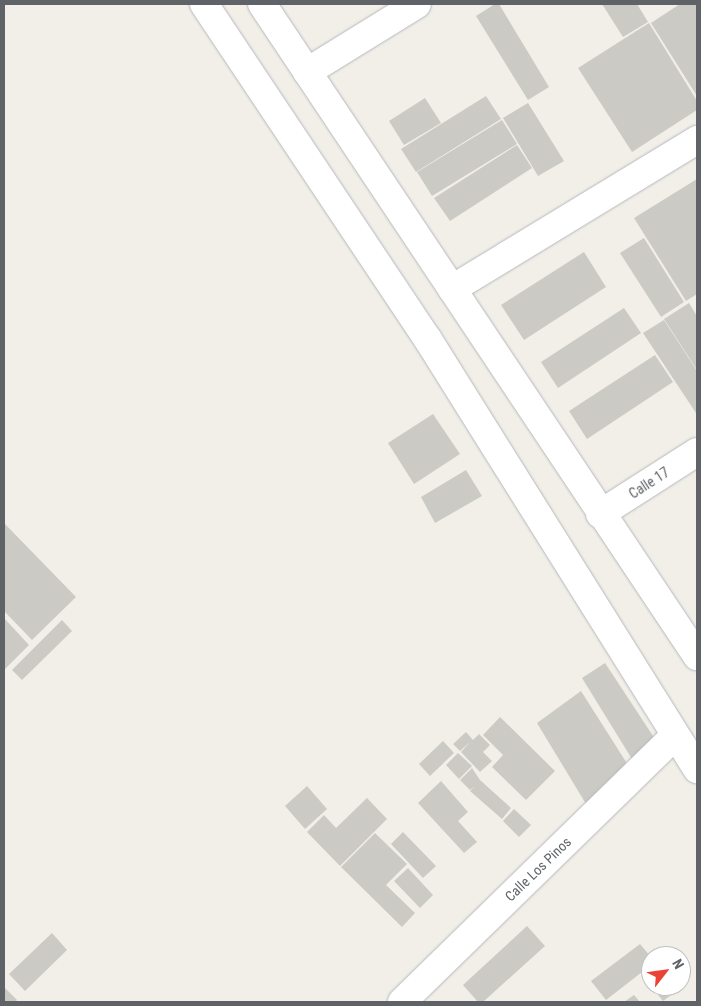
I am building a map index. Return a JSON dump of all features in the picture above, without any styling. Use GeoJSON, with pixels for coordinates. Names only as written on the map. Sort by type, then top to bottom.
{"type":"FeatureCollection","features":[{"type":"Feature","properties":{"kind":"street"},"geometry":{"type":"LineString","coordinates":[[204,4],[427,338],[697,769]]}},
{"type":"Feature","properties":{"kind":"street"},"geometry":{"type":"LineString","coordinates":[[262,4],[600,514],[697,656]]}},
{"type":"Feature","properties":{"kind":"street"},"geometry":{"type":"LineString","coordinates":[[307,72],[417,4]]}},
{"type":"Feature","properties":{"kind":"street"},"geometry":{"type":"LineString","coordinates":[[452,289],[697,140]]}},
{"type":"Feature","properties":{"kind":"street","name":"Calle 17"},"geometry":{"type":"LineString","coordinates":[[600,514],[697,452]]}},
{"type":"Feature","properties":{"kind":"street","name":"Calle Los Pinos"},"geometry":{"type":"LineString","coordinates":[[402,1002],[675,736]]}},
{"type":"Feature","properties":{"kind":"building"},"geometry":{"type":"Polygon","coordinates":[[[495,4],[499,4],[549,87],[528,100],[476,16],[495,4]]]}},
{"type":"Feature","properties":{"kind":"building"},"geometry":{"type":"Polygon","coordinates":[[[602,4],[637,4],[648,22],[623,37],[602,4]]]}},
{"type":"Feature","properties":{"kind":"building"},"geometry":{"type":"Polygon","coordinates":[[[680,4],[697,4],[697,96],[651,23],[680,4]]]}},
{"type":"Feature","properties":{"kind":"building"},"geometry":{"type":"Polygon","coordinates":[[[649,23],[697,101],[697,110],[632,152],[578,68],[649,23]]]}},
{"type":"Feature","properties":{"kind":"building"},"geometry":{"type":"Polygon","coordinates":[[[486,96],[501,119],[416,172],[401,149],[486,96]]]}},
{"type":"Feature","properties":{"kind":"building"},"geometry":{"type":"Polygon","coordinates":[[[425,98],[441,123],[404,145],[389,121],[425,98]]]}},
{"type":"Feature","properties":{"kind":"building"},"geometry":{"type":"Polygon","coordinates":[[[528,103],[564,161],[538,176],[503,118],[528,103]]]}},
{"type":"Feature","properties":{"kind":"building"},"geometry":{"type":"Polygon","coordinates":[[[502,120],[517,144],[432,196],[417,172],[502,120]]]}},
{"type":"Feature","properties":{"kind":"building"},"geometry":{"type":"Polygon","coordinates":[[[517,145],[532,168],[450,221],[434,198],[517,145]]]}},
{"type":"Feature","properties":{"kind":"building"},"geometry":{"type":"Polygon","coordinates":[[[697,179],[697,294],[686,301],[634,218],[697,179]]]}},
{"type":"Feature","properties":{"kind":"building"},"geometry":{"type":"Polygon","coordinates":[[[644,238],[684,302],[661,317],[620,253],[644,238]]]}},
{"type":"Feature","properties":{"kind":"building"},"geometry":{"type":"Polygon","coordinates":[[[584,252],[606,287],[524,340],[501,305],[584,252]]]}},
{"type":"Feature","properties":{"kind":"building"},"geometry":{"type":"Polygon","coordinates":[[[689,303],[697,316],[697,370],[664,319],[689,303]]]}},
{"type":"Feature","properties":{"kind":"building"},"geometry":{"type":"Polygon","coordinates":[[[624,308],[641,333],[558,388],[541,362],[624,308]]]}},
{"type":"Feature","properties":{"kind":"building"},"geometry":{"type":"Polygon","coordinates":[[[664,320],[697,371],[696,413],[643,333],[664,320]]]}},
{"type":"Feature","properties":{"kind":"building"},"geometry":{"type":"Polygon","coordinates":[[[655,355],[673,382],[587,439],[569,411],[655,355]]]}},
{"type":"Feature","properties":{"kind":"building"},"geometry":{"type":"Polygon","coordinates":[[[433,414],[460,454],[414,484],[388,443],[433,414]]]}},
{"type":"Feature","properties":{"kind":"building"},"geometry":{"type":"Polygon","coordinates":[[[466,470],[482,496],[435,523],[421,497],[466,470]]]}},
{"type":"Feature","properties":{"kind":"building"},"geometry":{"type":"Polygon","coordinates":[[[4,523],[76,597],[32,640],[4,611],[4,523]]]}},
{"type":"Feature","properties":{"kind":"building"},"geometry":{"type":"Polygon","coordinates":[[[4,618],[29,645],[4,670],[4,618]]]}},
{"type":"Feature","properties":{"kind":"building"},"geometry":{"type":"Polygon","coordinates":[[[62,620],[72,631],[22,680],[12,670],[62,620]]]}},
{"type":"Feature","properties":{"kind":"building"},"geometry":{"type":"Polygon","coordinates":[[[605,663],[657,742],[632,759],[582,678],[605,663]]]}},
{"type":"Feature","properties":{"kind":"building"},"geometry":{"type":"Polygon","coordinates":[[[581,691],[628,765],[586,804],[537,723],[581,691]]]}},
{"type":"Feature","properties":{"kind":"building"},"geometry":{"type":"Polygon","coordinates":[[[500,717],[555,771],[526,800],[492,767],[503,755],[483,735],[500,717]]]}},
{"type":"Feature","properties":{"kind":"building"},"geometry":{"type":"Polygon","coordinates":[[[466,732],[473,740],[479,734],[490,745],[483,752],[492,761],[480,772],[461,752],[470,742],[460,751],[453,744],[466,732]]]}},
{"type":"Feature","properties":{"kind":"building"},"geometry":{"type":"Polygon","coordinates":[[[443,741],[454,753],[430,776],[419,764],[443,741]]]}},
{"type":"Feature","properties":{"kind":"building"},"geometry":{"type":"Polygon","coordinates":[[[458,753],[472,766],[459,779],[446,765],[458,753]]]}},
{"type":"Feature","properties":{"kind":"building"},"geometry":{"type":"Polygon","coordinates":[[[472,768],[480,780],[511,808],[502,819],[470,791],[475,786],[470,790],[460,780],[472,768]]]}},
{"type":"Feature","properties":{"kind":"building"},"geometry":{"type":"Polygon","coordinates":[[[441,781],[468,812],[458,821],[477,842],[464,853],[418,803],[441,781]]]}},
{"type":"Feature","properties":{"kind":"building"},"geometry":{"type":"Polygon","coordinates":[[[307,786],[327,809],[305,829],[285,806],[307,786]]]}},
{"type":"Feature","properties":{"kind":"building"},"geometry":{"type":"Polygon","coordinates":[[[367,798],[387,819],[340,866],[307,832],[324,815],[336,828],[367,798]]]}},
{"type":"Feature","properties":{"kind":"building"},"geometry":{"type":"Polygon","coordinates":[[[514,809],[531,825],[519,837],[503,821],[514,809]]]}},
{"type":"Feature","properties":{"kind":"building"},"geometry":{"type":"Polygon","coordinates":[[[403,832],[436,866],[423,878],[391,844],[403,832]]]}},
{"type":"Feature","properties":{"kind":"building"},"geometry":{"type":"Polygon","coordinates":[[[375,833],[407,864],[386,885],[415,913],[402,927],[341,867],[375,833]]]}},
{"type":"Feature","properties":{"kind":"building"},"geometry":{"type":"Polygon","coordinates":[[[408,868],[433,895],[420,908],[394,881],[408,868]]]}},
{"type":"Feature","properties":{"kind":"building"},"geometry":{"type":"Polygon","coordinates":[[[527,926],[545,946],[483,1002],[478,1002],[463,985],[527,926]]]}},
{"type":"Feature","properties":{"kind":"building"},"geometry":{"type":"Polygon","coordinates":[[[52,933],[67,950],[25,991],[9,974],[52,933]]]}},
{"type":"Feature","properties":{"kind":"building"},"geometry":{"type":"Polygon","coordinates":[[[640,944],[642,946],[641,973],[606,1000],[591,981],[640,944]]]}},
{"type":"Feature","properties":{"kind":"building"},"geometry":{"type":"Polygon","coordinates":[[[4,987],[17,1000],[15,1002],[4,1002],[4,987]]]}},
{"type":"Feature","properties":{"kind":"building"},"geometry":{"type":"Polygon","coordinates":[[[634,995],[640,1002],[624,1002],[634,995]]]}},
{"type":"Feature","properties":{"kind":"building"},"geometry":{"type":"Polygon","coordinates":[[[659,996],[670,996],[663,1001],[659,996]]]}}]}
